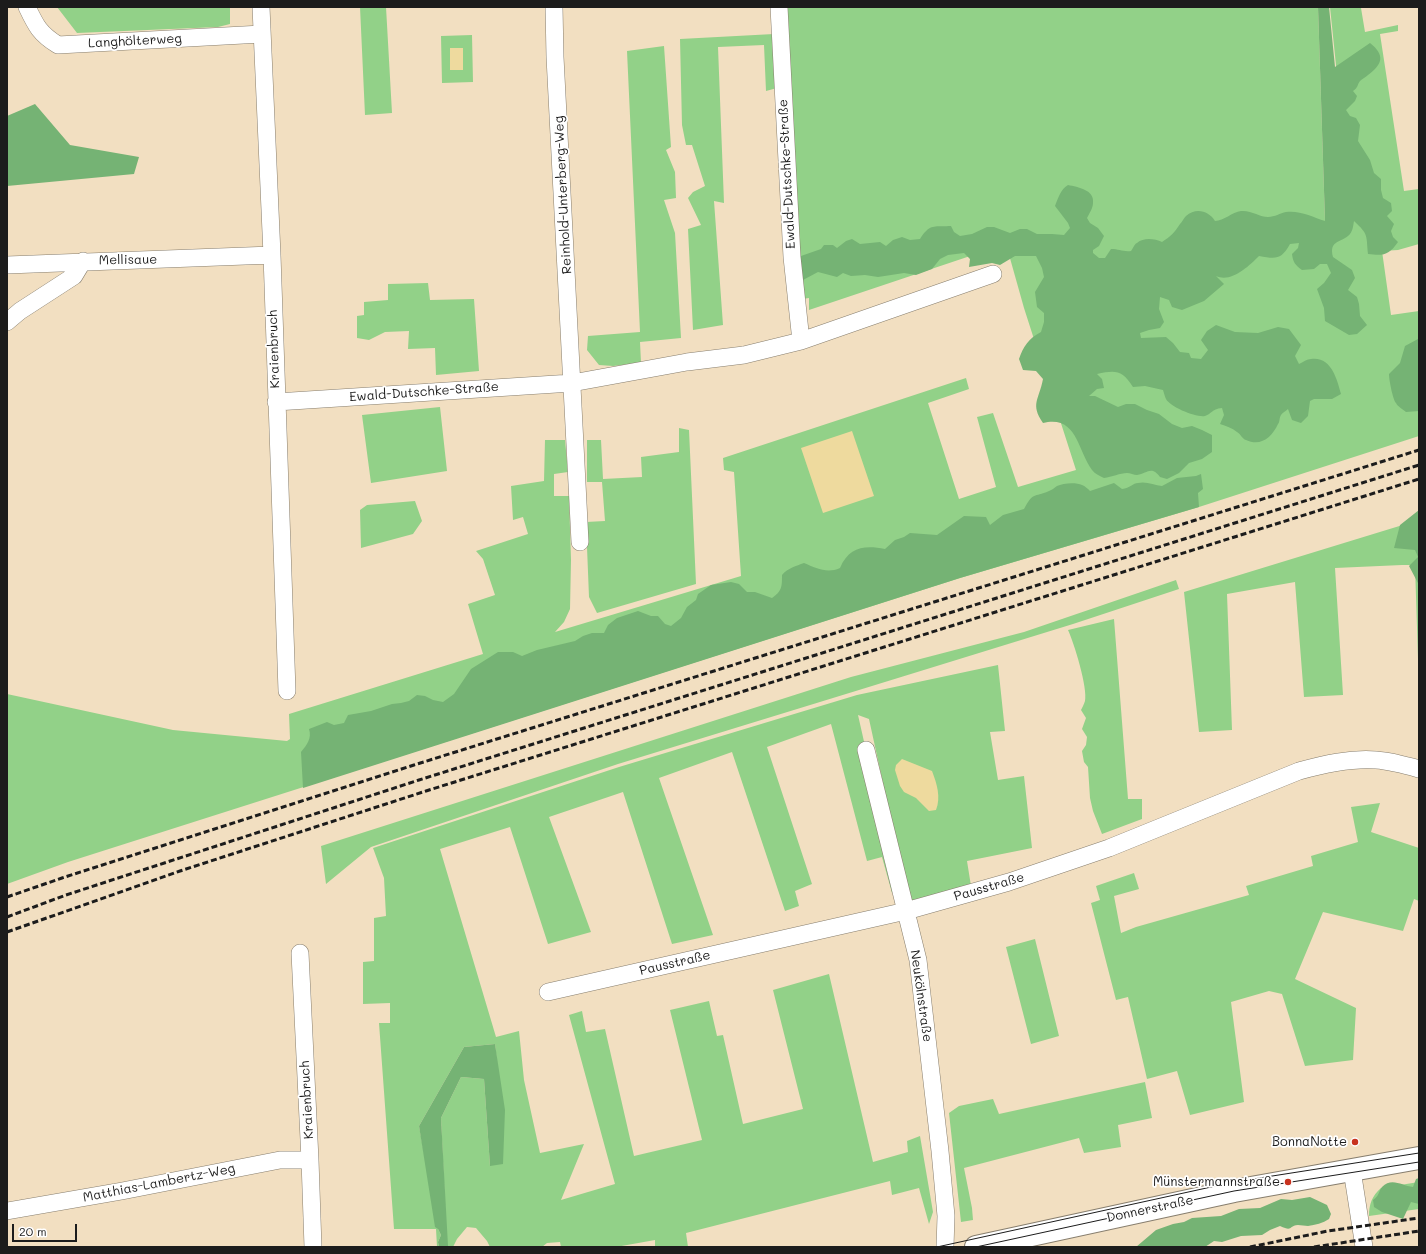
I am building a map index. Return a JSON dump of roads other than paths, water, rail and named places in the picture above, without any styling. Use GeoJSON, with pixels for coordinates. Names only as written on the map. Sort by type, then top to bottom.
{"type":"FeatureCollection","features":[{"type":"Feature","properties":{"kind":"main road","name":"Donnerstraße"},"geometry":{"type":"LineString","coordinates":[[976,1247],[1234,1191],[1419,1158]]}},
{"type":"Feature","properties":{"kind":"street","name":"Langhölterweg"},"geometry":{"type":"LineString","coordinates":[[27,7],[35,23],[46,38],[58,45],[262,34]]}},
{"type":"Feature","properties":{"kind":"street","name":"Kraienbruch"},"geometry":{"type":"LineString","coordinates":[[261,7],[272,255],[287,691]]}},
{"type":"Feature","properties":{"kind":"street","name":"Reinhold-Unterberg-Weg"},"geometry":{"type":"LineString","coordinates":[[554,7],[555,57],[572,383]]}},
{"type":"Feature","properties":{"kind":"street","name":"Ewald-Dutschke-Straße"},"geometry":{"type":"LineString","coordinates":[[779,7],[792,257],[801,341]]}},
{"type":"Feature","properties":{"kind":"street","name":"Mellisaue"},"geometry":{"type":"LineString","coordinates":[[7,322],[20,311],[74,276],[83,261],[272,255]]}},
{"type":"Feature","properties":{"kind":"street"},"geometry":{"type":"LineString","coordinates":[[7,265],[83,261]]}},
{"type":"Feature","properties":{"kind":"street","name":"Ewald-Dutschke-Straße"},"geometry":{"type":"LineString","coordinates":[[276,402],[572,383],[687,362],[744,355],[801,341],[993,274]]}},
{"type":"Feature","properties":{"kind":"street"},"geometry":{"type":"LineString","coordinates":[[572,383],[580,542]]}},
{"type":"Feature","properties":{"kind":"street","name":"Neukölnstraße"},"geometry":{"type":"LineString","coordinates":[[866,750],[918,960],[945,1209],[945,1247]]}},
{"type":"Feature","properties":{"kind":"street","name":"Pausstraße"},"geometry":{"type":"LineString","coordinates":[[548,992],[906,911],[1009,882],[1089,855],[1299,771],[1325,764],[1376,760],[1401,764],[1419,769]]}},
{"type":"Feature","properties":{"kind":"street","name":"Kraienbruch"},"geometry":{"type":"LineString","coordinates":[[300,953],[313,1247]]}},
{"type":"Feature","properties":{"kind":"street","name":"Matthias-Lambertz-Weg"},"geometry":{"type":"LineString","coordinates":[[7,1211],[280,1160],[310,1160]]}},
{"type":"Feature","properties":{"kind":"street"},"geometry":{"type":"LineString","coordinates":[[1352,1170],[1364,1247]]}},
{"type":"Feature","properties":{"kind":"tram line"},"geometry":{"type":"LineString","coordinates":[[937,1247],[1234,1182],[1419,1153]]}},
{"type":"Feature","properties":{"kind":"tram line"},"geometry":{"type":"LineString","coordinates":[[976,1247],[1234,1191],[1419,1162]]}},
{"type":"Feature","properties":{"kind":"railway"},"geometry":{"type":"LineString","coordinates":[[7,897],[414,765],[1419,450]]}},
{"type":"Feature","properties":{"kind":"railway"},"geometry":{"type":"LineString","coordinates":[[7,917],[66,895],[419,780],[1419,465]]}},
{"type":"Feature","properties":{"kind":"railway"},"geometry":{"type":"LineString","coordinates":[[7,932],[180,871],[426,791],[1419,479]]}},
{"type":"Feature","properties":{"kind":"railway"},"geometry":{"type":"LineString","coordinates":[[1250,1247],[1328,1231],[1419,1218]]}},
{"type":"Feature","properties":{"kind":"railway"},"geometry":{"type":"LineString","coordinates":[[1314,1247],[1419,1231]]}},
{"type":"Feature","properties":{"kind":"place","name":"BonnaNotte"},"geometry":{"type":"Point","coordinates":[1355,1142]}},
{"type":"Feature","properties":{"kind":"place","name":"Münstermannstraße"},"geometry":{"type":"Point","coordinates":[1288,1182]}}]}
